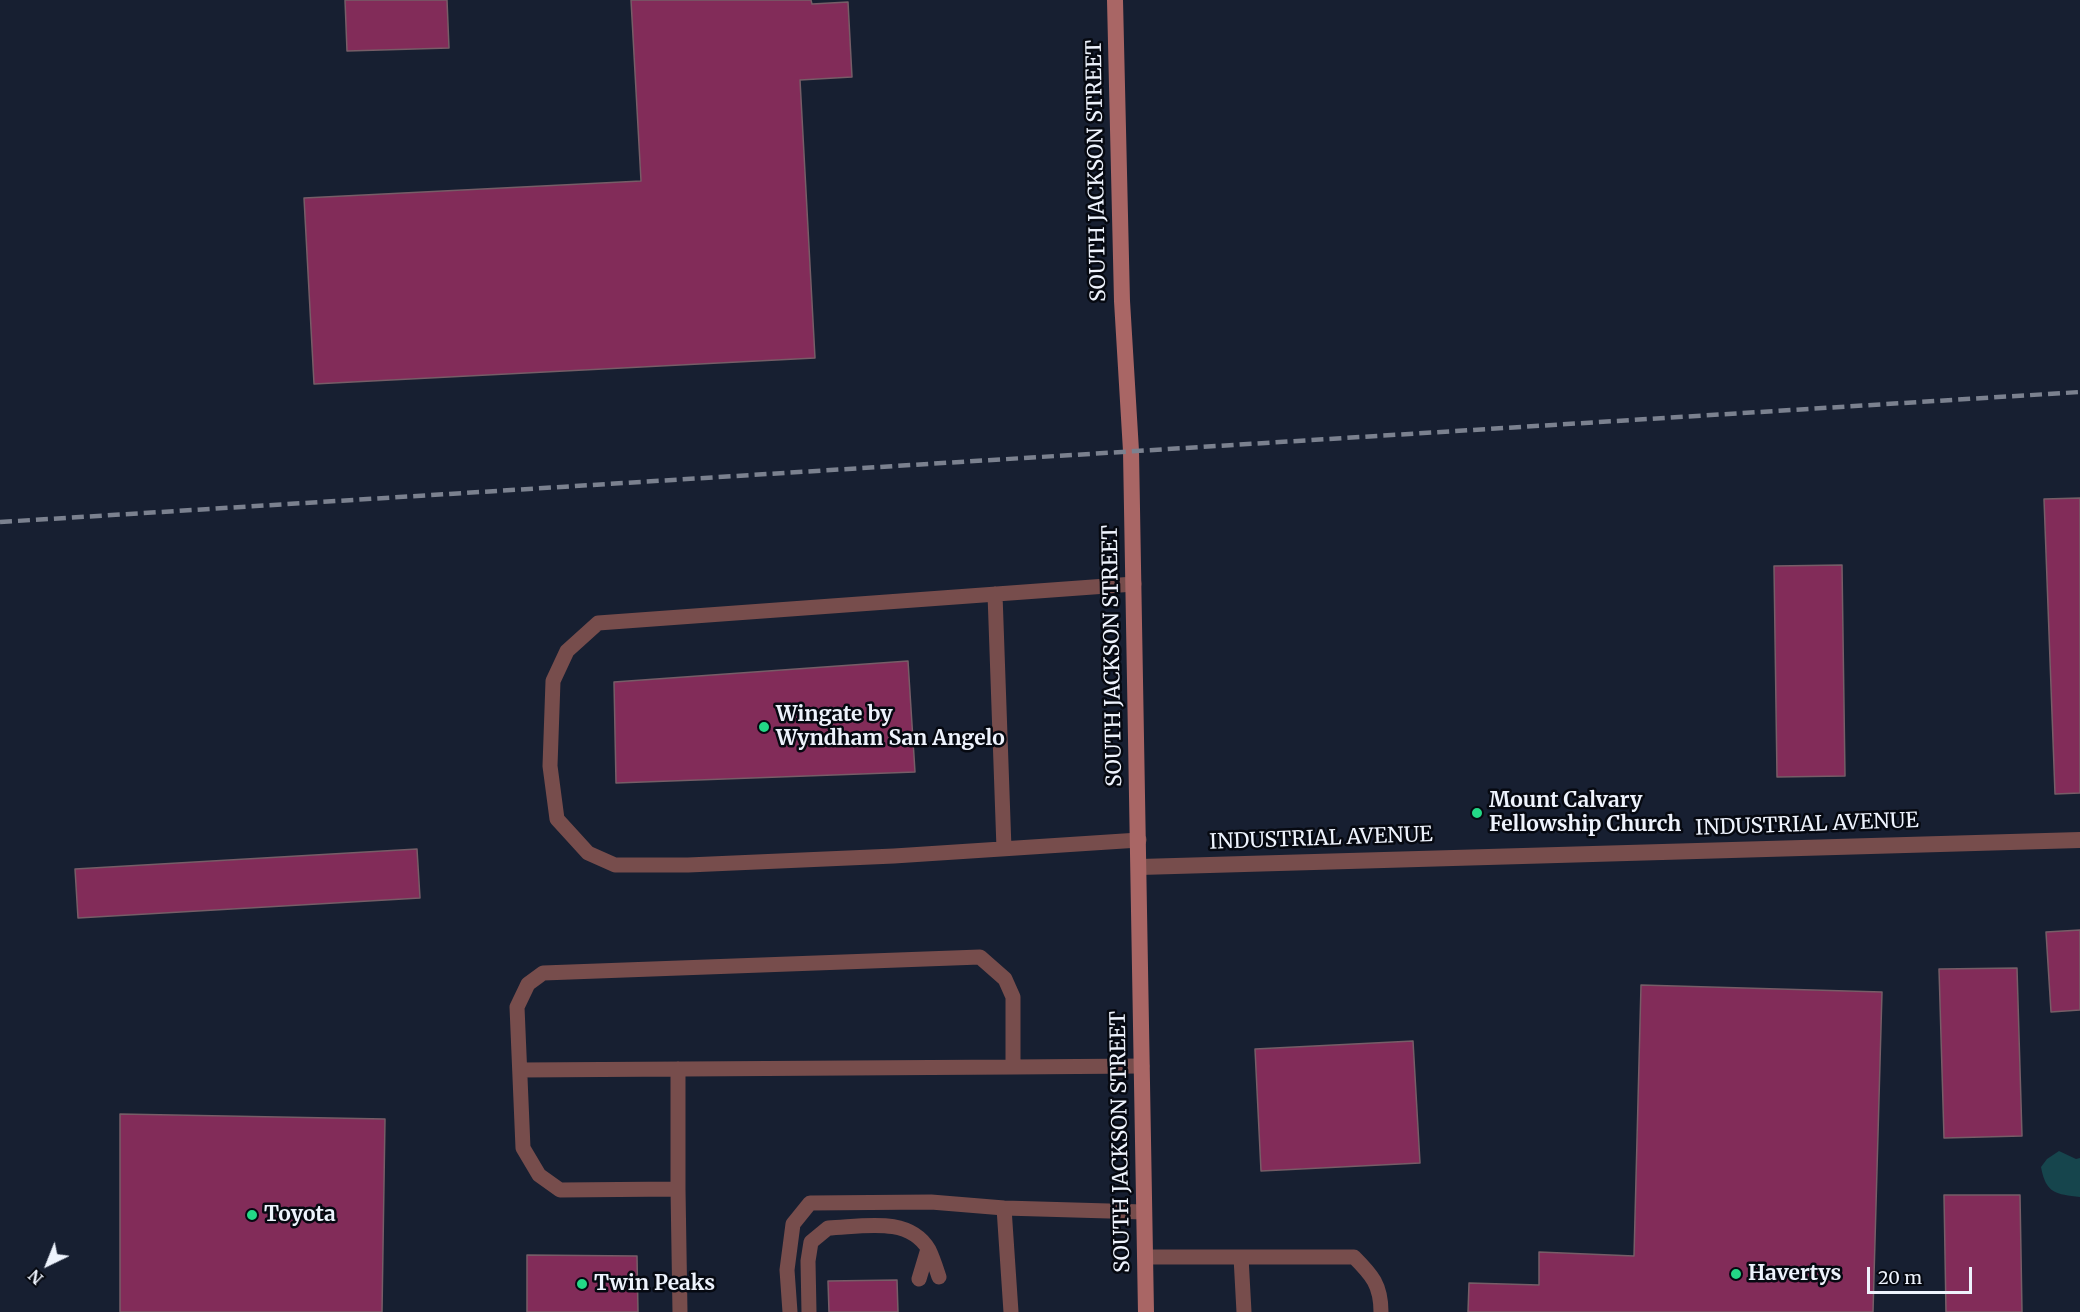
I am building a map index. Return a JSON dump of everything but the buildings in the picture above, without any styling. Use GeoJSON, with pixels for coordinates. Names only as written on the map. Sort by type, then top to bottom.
{"type":"FeatureCollection","features":[{"type":"Feature","properties":{"kind":"main road","name":"SOUTH JACKSON STREET"},"geometry":{"type":"LineString","coordinates":[[1115,0],[1122,301],[1131,451],[1146,1312]]}},
{"type":"Feature","properties":{"kind":"street","name":"INDUSTRIAL AVENUE"},"geometry":{"type":"LineString","coordinates":[[1140,867],[2080,840]]}},
{"type":"Feature","properties":{"kind":"lane"},"geometry":{"type":"LineString","coordinates":[[1134,584],[598,623],[567,651],[553,681],[550,766],[557,819],[588,853],[615,865],[688,865],[1139,840]]}},
{"type":"Feature","properties":{"kind":"lane"},"geometry":{"type":"LineString","coordinates":[[995,594],[1004,849]]}},
{"type":"Feature","properties":{"kind":"lane"},"geometry":{"type":"LineString","coordinates":[[678,1189],[560,1190],[539,1175],[523,1149],[517,1007],[528,984],[543,973],[980,957],[1005,979],[1013,997],[1012,1067]]}},
{"type":"Feature","properties":{"kind":"lane"},"geometry":{"type":"LineString","coordinates":[[520,1070],[1142,1066]]}},
{"type":"Feature","properties":{"kind":"lane"},"geometry":{"type":"LineString","coordinates":[[678,1069],[680,1312]]}},
{"type":"Feature","properties":{"kind":"lane"},"geometry":{"type":"LineString","coordinates":[[790,1312],[787,1270],[793,1224],[810,1203],[931,1202],[1004,1208],[1144,1212]]}},
{"type":"Feature","properties":{"kind":"lane"},"geometry":{"type":"LineString","coordinates":[[1004,1208],[1011,1312]]}},
{"type":"Feature","properties":{"kind":"lane"},"geometry":{"type":"LineString","coordinates":[[810,1312],[808,1261],[811,1242],[828,1228],[896,1226],[914,1234],[928,1249],[939,1277]]}},
{"type":"Feature","properties":{"kind":"lane"},"geometry":{"type":"LineString","coordinates":[[919,1279],[928,1249]]}},
{"type":"Feature","properties":{"kind":"lane"},"geometry":{"type":"LineString","coordinates":[[1145,1257],[1354,1257],[1372,1275],[1381,1299],[1381,1312]]}},
{"type":"Feature","properties":{"kind":"lane"},"geometry":{"type":"LineString","coordinates":[[1241,1257],[1244,1312]]}},
{"type":"Feature","properties":{"kind":"shaded area"},"geometry":{"type":"Polygon","coordinates":[[[2059,1151],[2076,1159],[2080,1158],[2080,1197],[2053,1191],[2046,1183],[2041,1167],[2047,1159],[2059,1151]]]}},
{"type":"Feature","properties":{"kind":"railway"},"geometry":{"type":"LineString","coordinates":[[0,522],[2080,392]]}},
{"type":"Feature","properties":{"kind":"place","name":"Wingate by Wyndham San Angelo"},"geometry":{"type":"Point","coordinates":[764,727]}},
{"type":"Feature","properties":{"kind":"place","name":"Mount Calvary Fellowship Church"},"geometry":{"type":"Point","coordinates":[1477,813]}},
{"type":"Feature","properties":{"kind":"place","name":"Toyota"},"geometry":{"type":"Point","coordinates":[252,1215]}},
{"type":"Feature","properties":{"kind":"place","name":"Havertys"},"geometry":{"type":"Point","coordinates":[1736,1274]}},
{"type":"Feature","properties":{"kind":"place","name":"Twin Peaks"},"geometry":{"type":"Point","coordinates":[582,1284]}}]}
